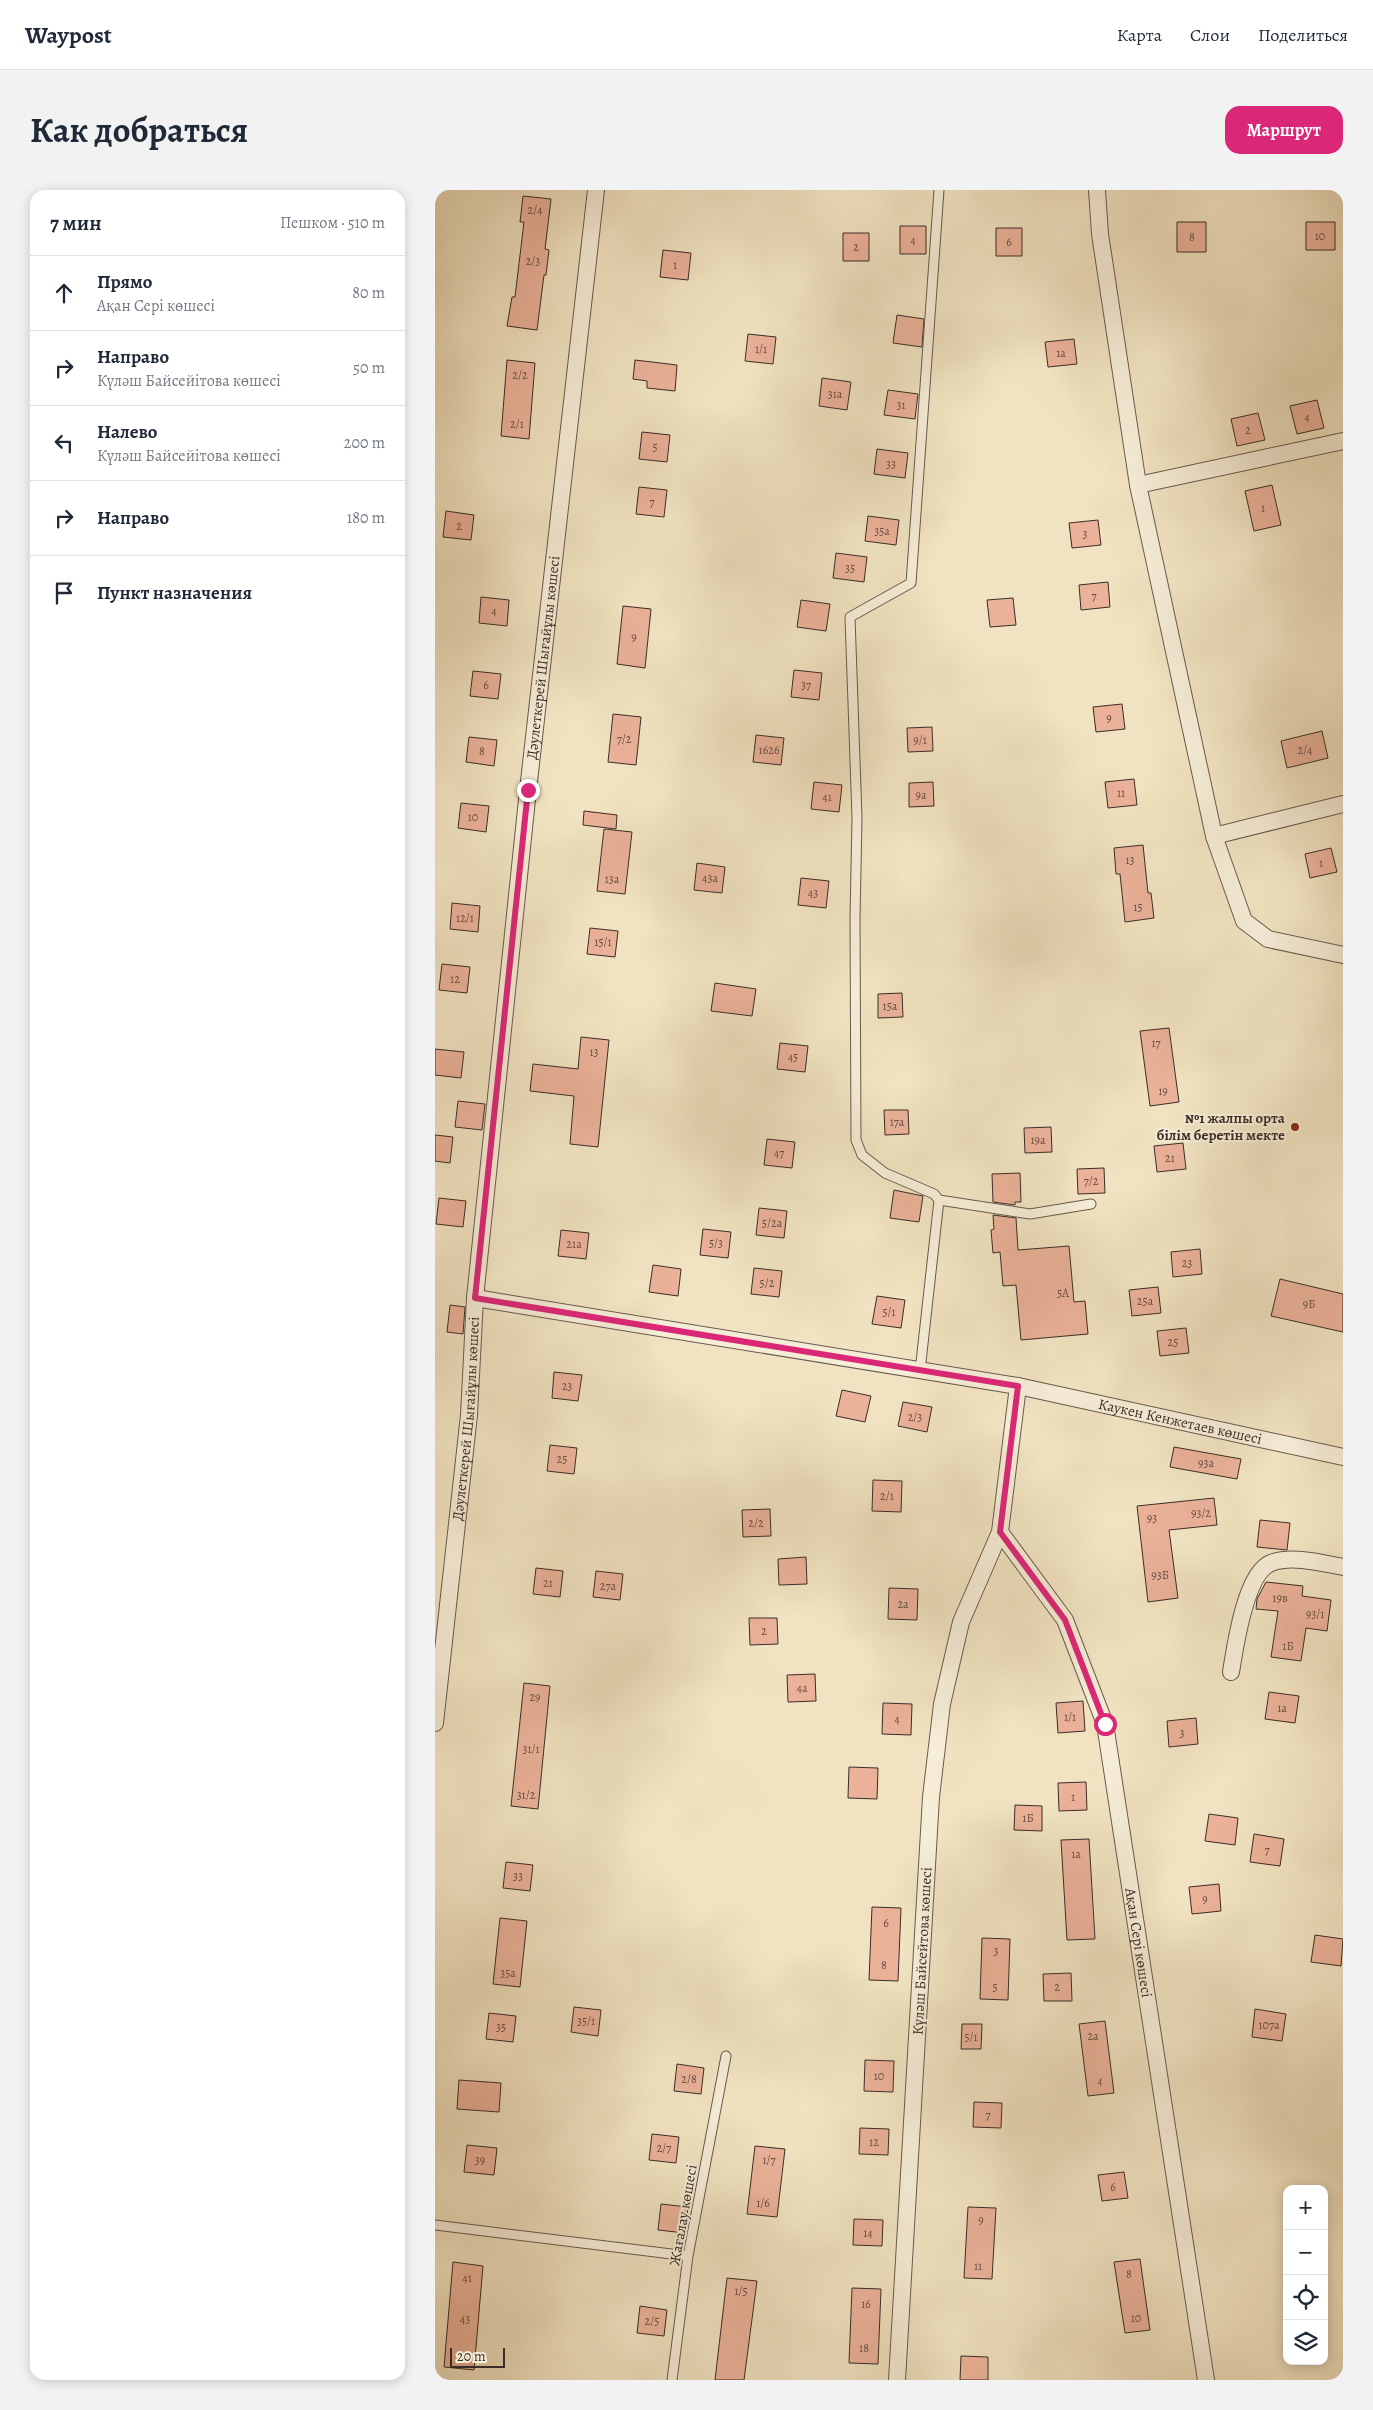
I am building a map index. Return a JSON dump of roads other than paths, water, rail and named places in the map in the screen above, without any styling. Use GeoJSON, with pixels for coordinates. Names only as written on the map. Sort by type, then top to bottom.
{"type":"FeatureCollection","features":[{"type":"Feature","properties":{"kind":"street","name":"Дәулеткерей Шығайұлы көшесі"},"geometry":{"type":"LineString","coordinates":[[435,1723],[469,1415],[475,1298],[529,780],[596,190]]}},
{"type":"Feature","properties":{"kind":"street"},"geometry":{"type":"LineString","coordinates":[[1097,190],[1100,234],[1138,485],[1214,836],[1244,921],[1268,939],[1343,955]]}},
{"type":"Feature","properties":{"kind":"street"},"geometry":{"type":"LineString","coordinates":[[1138,485],[1343,441]]}},
{"type":"Feature","properties":{"kind":"street"},"geometry":{"type":"LineString","coordinates":[[1214,836],[1343,804]]}},
{"type":"Feature","properties":{"kind":"street","name":"Каукен Кенжетаев көшесі"},"geometry":{"type":"LineString","coordinates":[[475,1298],[1018,1386],[1343,1457]]}},
{"type":"Feature","properties":{"kind":"street","name":"Күләш Байсейтова көшесі"},"geometry":{"type":"LineString","coordinates":[[897,2380],[931,1797],[943,1704],[961,1622],[1000,1532],[1018,1386]]}},
{"type":"Feature","properties":{"kind":"street","name":"Ақан Сері көшесі"},"geometry":{"type":"LineString","coordinates":[[1000,1532],[1065,1620],[1105,1724],[1206,2380]]}},
{"type":"Feature","properties":{"kind":"street"},"geometry":{"type":"LineString","coordinates":[[1231,1672],[1237,1630],[1251,1588],[1262,1569],[1270,1563],[1285,1561],[1315,1562],[1343,1568]]}},
{"type":"Feature","properties":{"kind":"lane"},"geometry":{"type":"LineString","coordinates":[[939,190],[911,583],[850,617],[857,818],[855,918],[856,1140],[862,1155],[885,1173],[934,1194],[939,1200],[1030,1214],[1091,1204]]}},
{"type":"Feature","properties":{"kind":"lane"},"geometry":{"type":"LineString","coordinates":[[920,1371],[939,1200]]}},
{"type":"Feature","properties":{"kind":"lane","name":"Жағалау көшесі"},"geometry":{"type":"LineString","coordinates":[[672,2380],[688,2256],[726,2056]]}},
{"type":"Feature","properties":{"kind":"lane"},"geometry":{"type":"LineString","coordinates":[[435,2225],[688,2256]]}},
{"type":"Feature","properties":{"kind":"place","name":"№1 жалпы орта білім беретін мекте"},"geometry":{"type":"Point","coordinates":[1295,1127]}}]}
